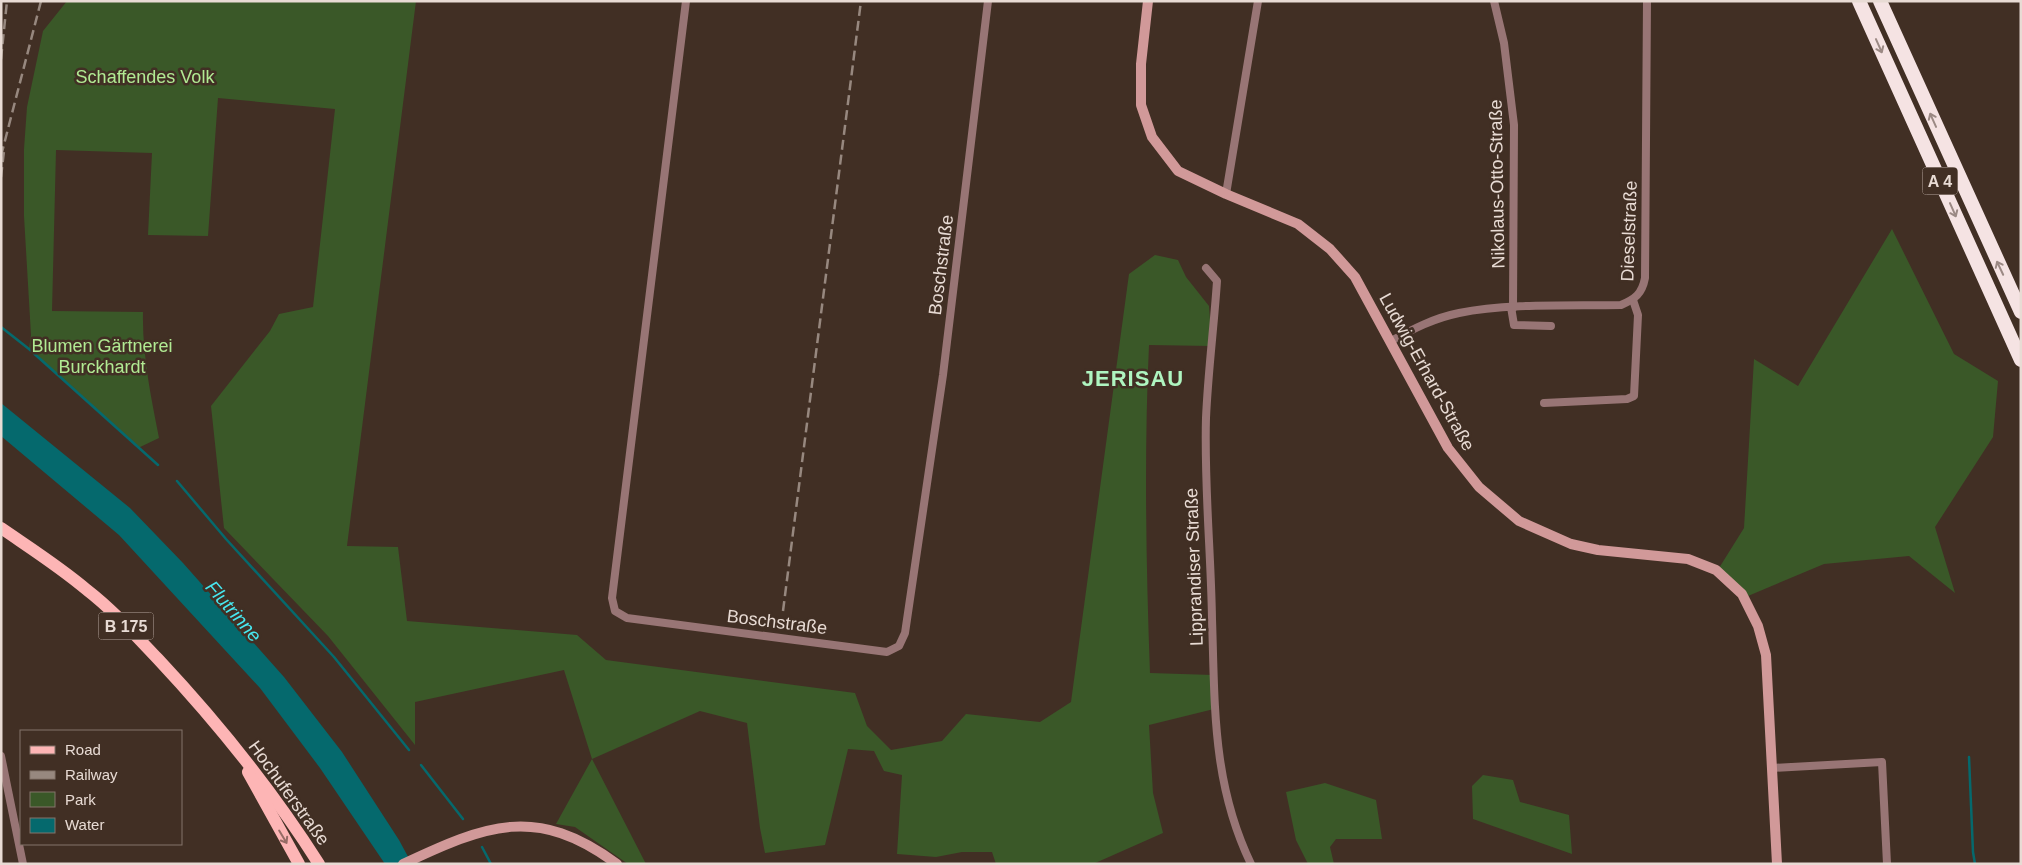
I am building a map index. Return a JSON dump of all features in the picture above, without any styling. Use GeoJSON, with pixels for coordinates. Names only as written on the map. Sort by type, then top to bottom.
{"type":"FeatureCollection","features":[{"type":"Feature","properties":{"kind":"highway","name":"A 4"},"geometry":{"type":"LineString","coordinates":[[1859,1],[2021,360]]}},
{"type":"Feature","properties":{"kind":"highway","name":"A 4"},"geometry":{"type":"LineString","coordinates":[[1880,1],[2021,312]]}},
{"type":"Feature","properties":{"kind":"main road","name":"Hochuferstraße"},"geometry":{"type":"LineString","coordinates":[[1,528],[54,564],[89,591],[174,676],[206,711],[266,785],[319,864]]}},
{"type":"Feature","properties":{"kind":"main road","name":"Hochuferstraße"},"geometry":{"type":"LineString","coordinates":[[231,744],[299,864]]}},
{"type":"Feature","properties":{"kind":"street","name":"Boschstraße"},"geometry":{"type":"LineString","coordinates":[[686,1],[660,198],[612,598],[615,610],[627,618],[887,652],[899,646],[905,633],[943,375],[988,1]]}},
{"type":"Feature","properties":{"kind":"street","name":"Ludwig-Erhard-Straße"},"geometry":{"type":"LineString","coordinates":[[1148,1],[1141,64],[1141,105],[1152,137],[1178,171],[1226,194],[1298,224],[1330,248],[1355,277],[1448,448],[1479,487],[1519,521],[1571,544],[1598,550],[1688,559],[1716,570],[1742,594],[1758,626],[1766,655],[1778,864]]}},
{"type":"Feature","properties":{"kind":"street"},"geometry":{"type":"LineString","coordinates":[[1226,194],[1258,1]]}},
{"type":"Feature","properties":{"kind":"street","name":"Nikolaus-Otto-Straße"},"geometry":{"type":"LineString","coordinates":[[1494,1],[1504,43],[1514,125],[1512,308]]}},
{"type":"Feature","properties":{"kind":"street","name":"Dieselstraße"},"geometry":{"type":"LineString","coordinates":[[1391,341],[1424,323],[1457,313],[1512,308],[1621,305],[1633,300],[1642,290],[1645,278],[1647,1]]}},
{"type":"Feature","properties":{"kind":"street","name":"Lipprandiser Straße"},"geometry":{"type":"LineString","coordinates":[[1206,268],[1217,281],[1206,417],[1206,490],[1214,709],[1221,774],[1228,806],[1251,864]]}},
{"type":"Feature","properties":{"kind":"street"},"geometry":{"type":"LineString","coordinates":[[1544,403],[1627,399],[1634,396],[1638,315],[1633,300]]}},
{"type":"Feature","properties":{"kind":"street"},"geometry":{"type":"LineString","coordinates":[[1512,308],[1514,325],[1552,326]]}},
{"type":"Feature","properties":{"kind":"street"},"geometry":{"type":"LineString","coordinates":[[1,756],[23,864]]}},
{"type":"Feature","properties":{"kind":"street"},"geometry":{"type":"LineString","coordinates":[[1772,768],[1882,762],[1887,864]]}},
{"type":"Feature","properties":{"kind":"street"},"geometry":{"type":"LineString","coordinates":[[403,864],[454,840],[491,829],[519,826],[546,828],[575,838],[601,852],[617,864]]}},
{"type":"Feature","properties":{"kind":"green space"},"geometry":{"type":"Polygon","coordinates":[[[67,1],[416,1],[347,546],[398,547],[407,621],[577,635],[606,660],[855,693],[867,726],[891,750],[942,741],[966,714],[1040,722],[1071,702],[1129,274],[1155,255],[1178,260],[1186,277],[1209,306],[1212,346],[1149,345],[1146,509],[1150,673],[1213,675],[1214,709],[1149,725],[1153,793],[1163,833],[1093,864],[996,864],[992,852],[962,852],[936,857],[897,854],[902,775],[884,771],[874,751],[848,749],[825,845],[765,853],[760,828],[747,723],[700,711],[592,759],[564,670],[415,702],[415,745],[328,636],[224,528],[211,406],[270,331],[279,314],[313,307],[335,109],[218,98],[208,236],[148,235],[152,153],[56,150],[52,311],[143,312],[146,360],[159,438],[138,448],[29,349],[31,335],[24,216],[24,149],[27,107],[43,31],[67,1]]]}},
{"type":"Feature","properties":{"kind":"green space"},"geometry":{"type":"Polygon","coordinates":[[[1892,229],[1954,354],[1998,381],[1993,437],[1935,527],[1955,593],[1909,556],[1824,564],[1748,596],[1719,568],[1744,528],[1754,359],[1798,386],[1892,229]]]}},
{"type":"Feature","properties":{"kind":"green space"},"geometry":{"type":"Polygon","coordinates":[[[592,759],[646,864],[628,864],[575,827],[556,824],[592,759]]]}},
{"type":"Feature","properties":{"kind":"green space"},"geometry":{"type":"Polygon","coordinates":[[[1483,775],[1513,780],[1520,802],[1569,815],[1572,854],[1473,819],[1472,786],[1483,775]]]}},
{"type":"Feature","properties":{"kind":"green space"},"geometry":{"type":"Polygon","coordinates":[[[1325,783],[1376,800],[1382,839],[1336,839],[1330,847],[1334,864],[1308,864],[1296,840],[1286,792],[1325,783]]]}},
{"type":"Feature","properties":{"kind":"water"},"geometry":{"type":"Polygon","coordinates":[[[1,403],[130,508],[183,563],[284,677],[342,752],[399,840],[412,864],[385,864],[320,768],[260,688],[119,535],[1,436],[1,403]]]}},
{"type":"Feature","properties":{"kind":"waterway"},"geometry":{"type":"LineString","coordinates":[[1,327],[29,349],[158,465]]}},
{"type":"Feature","properties":{"kind":"waterway"},"geometry":{"type":"LineString","coordinates":[[177,481],[226,539],[334,657],[409,750]]}},
{"type":"Feature","properties":{"kind":"waterway"},"geometry":{"type":"LineString","coordinates":[[1969,757],[1975,864]]}},
{"type":"Feature","properties":{"kind":"waterway"},"geometry":{"type":"LineString","coordinates":[[421,765],[463,819]]}},
{"type":"Feature","properties":{"kind":"waterway"},"geometry":{"type":"LineString","coordinates":[[482,847],[491,864]]}},
{"type":"Feature","properties":{"kind":"railway"},"geometry":{"type":"LineString","coordinates":[[1,59],[7,1]]}},
{"type":"Feature","properties":{"kind":"railway"},"geometry":{"type":"LineString","coordinates":[[1,156],[41,1]]}},
{"type":"Feature","properties":{"kind":"railway"},"geometry":{"type":"LineString","coordinates":[[783,611],[861,1]]}},
{"type":"Feature","properties":{"kind":"railway"},"geometry":{"type":"LineString","coordinates":[[1,177],[4,151]]}},
{"type":"Feature","properties":{"kind":"district","name":"JERISAU"},"geometry":{"type":"Point","coordinates":[1133,378]}},
{"type":"Feature","properties":{"kind":"park label","name":"Schaffendes Volk"},"geometry":{"type":"Point","coordinates":[145,77]}},
{"type":"Feature","properties":{"kind":"park label","name":"Blumen Gärtnerei Burckhardt"},"geometry":{"type":"Point","coordinates":[102,356]}},
{"type":"Feature","properties":{"kind":"water label","name":"Flutrinne"},"geometry":{"type":"Point","coordinates":[234,611]}}]}
